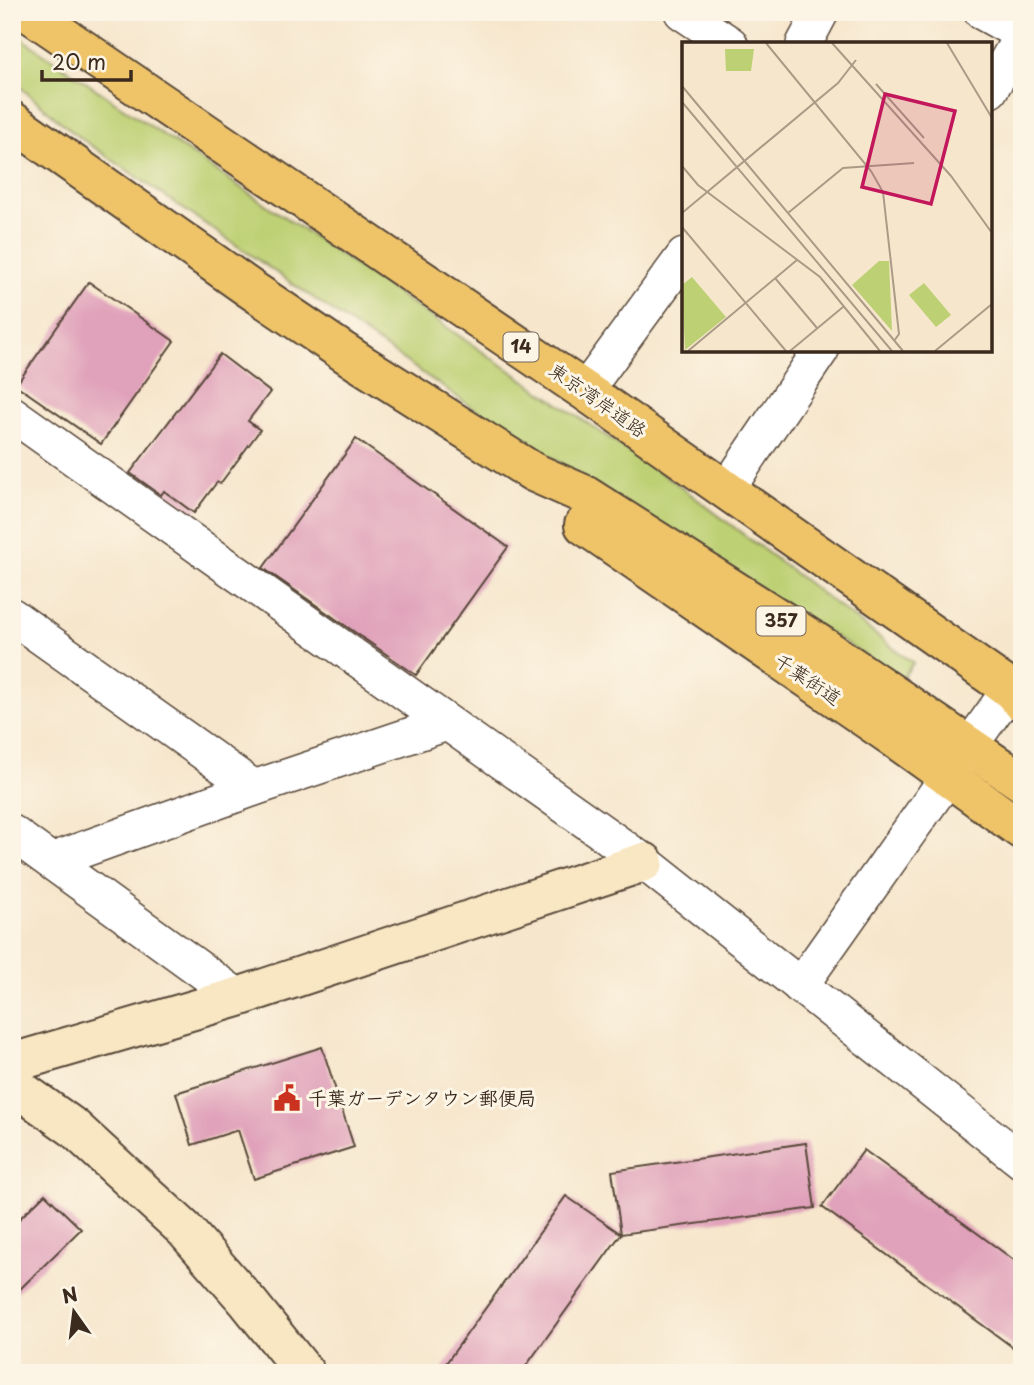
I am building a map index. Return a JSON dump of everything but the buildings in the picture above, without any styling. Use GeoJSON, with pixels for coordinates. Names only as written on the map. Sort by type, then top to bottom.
{"type":"FeatureCollection","features":[{"type":"Feature","properties":{"kind":"highway","name":"東京湾岸道路"},"geometry":{"type":"LineString","coordinates":[[28,12],[585,391],[1018,695]]}},
{"type":"Feature","properties":{"kind":"highway"},"geometry":{"type":"LineString","coordinates":[[12,93],[76,165]]}},
{"type":"Feature","properties":{"kind":"highway"},"geometry":{"type":"LineString","coordinates":[[12,121],[349,356],[533,472]]}},
{"type":"Feature","properties":{"kind":"highway","name":"357"},"geometry":{"type":"LineString","coordinates":[[533,472],[583,494],[822,646],[1022,782]]}},
{"type":"Feature","properties":{"kind":"highway","name":"千葉街道"},"geometry":{"type":"LineString","coordinates":[[533,472],[570,516],[1022,830]]}},
{"type":"Feature","properties":{"kind":"street"},"geometry":{"type":"LineString","coordinates":[[682,12],[727,42]]}},
{"type":"Feature","properties":{"kind":"street"},"geometry":{"type":"LineString","coordinates":[[805,42],[821,12]]}},
{"type":"Feature","properties":{"kind":"street"},"geometry":{"type":"LineString","coordinates":[[982,12],[1022,34],[992,86]]}},
{"type":"Feature","properties":{"kind":"street"},"geometry":{"type":"LineString","coordinates":[[585,391],[682,259]]}},
{"type":"Feature","properties":{"kind":"street"},"geometry":{"type":"LineString","coordinates":[[727,489],[820,352]]}},
{"type":"Feature","properties":{"kind":"street"},"geometry":{"type":"LineString","coordinates":[[12,414],[644,862],[1022,1161]]}},
{"type":"Feature","properties":{"kind":"street"},"geometry":{"type":"LineString","coordinates":[[12,616],[254,788]]}},
{"type":"Feature","properties":{"kind":"street"},"geometry":{"type":"LineString","coordinates":[[800,986],[947,776],[971,745],[1018,695]]}},
{"type":"Feature","properties":{"kind":"street"},"geometry":{"type":"LineString","coordinates":[[51,861],[254,788],[447,723]]}},
{"type":"Feature","properties":{"kind":"street"},"geometry":{"type":"LineString","coordinates":[[12,833],[238,997]]}},
{"type":"Feature","properties":{"kind":"street"},"geometry":{"type":"LineString","coordinates":[[12,1063],[238,997],[644,862]]}},
{"type":"Feature","properties":{"kind":"street"},"geometry":{"type":"LineString","coordinates":[[12,1084],[74,1128],[184,1229],[305,1373]]}},
{"type":"Feature","properties":{"kind":"green space"},"geometry":{"type":"Polygon","coordinates":[[[12,32],[677,484],[913,663],[902,679],[472,407],[76,135],[12,80],[12,32]]]}},
{"type":"Feature","properties":{"kind":"place","name":"千葉ガーデンタウン郵便局"},"geometry":{"type":"Point","coordinates":[287,1098]}}]}
